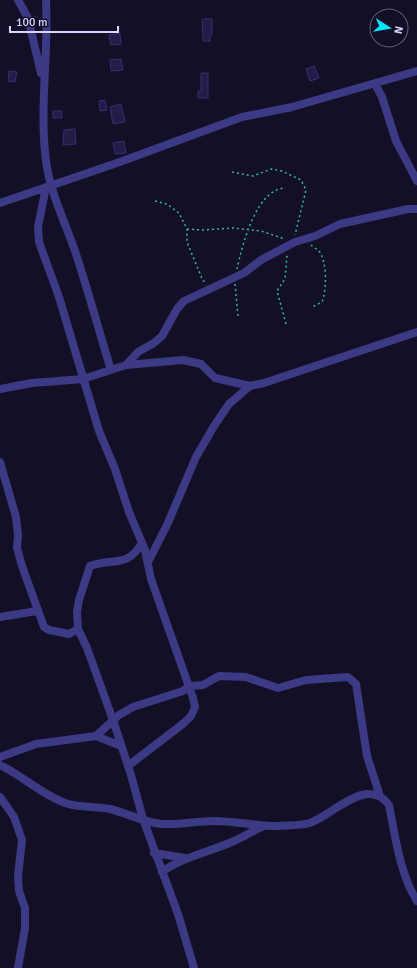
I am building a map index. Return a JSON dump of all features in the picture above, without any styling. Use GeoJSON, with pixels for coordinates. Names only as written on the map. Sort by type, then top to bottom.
{"type":"FeatureCollection","features":[{"type":"Feature","properties":{"kind":"street"},"geometry":{"type":"LineString","coordinates":[[18,0],[28,18],[43,84]]}},
{"type":"Feature","properties":{"kind":"street"},"geometry":{"type":"LineString","coordinates":[[46,0],[48,31],[43,84],[43,129],[49,186],[80,267],[111,370]]}},
{"type":"Feature","properties":{"kind":"street"},"geometry":{"type":"LineString","coordinates":[[0,203],[242,117],[292,107],[374,84],[417,70]]}},
{"type":"Feature","properties":{"kind":"street"},"geometry":{"type":"LineString","coordinates":[[374,84],[382,97],[396,141],[417,181]]}},
{"type":"Feature","properties":{"kind":"street"},"geometry":{"type":"LineString","coordinates":[[49,186],[38,227],[39,242],[59,297],[99,431],[115,469],[129,512],[142,543],[148,562],[151,579],[195,707],[191,716],[171,735],[128,766]]}},
{"type":"Feature","properties":{"kind":"street"},"geometry":{"type":"LineString","coordinates":[[126,365],[138,352],[154,343],[162,336],[177,309],[184,301],[236,277],[291,244],[340,224],[408,209],[417,209]]}},
{"type":"Feature","properties":{"kind":"street"},"geometry":{"type":"LineString","coordinates":[[0,388],[82,378],[126,365],[156,361],[192,361],[201,364],[215,378],[250,386],[264,383],[417,332]]}},
{"type":"Feature","properties":{"kind":"street"},"geometry":{"type":"LineString","coordinates":[[148,562],[167,525],[196,457],[229,404],[250,386]]}},
{"type":"Feature","properties":{"kind":"street"},"geometry":{"type":"LineString","coordinates":[[0,462],[16,517],[18,535],[17,548],[37,611],[44,627],[49,630],[69,634],[78,629]]}},
{"type":"Feature","properties":{"kind":"street"},"geometry":{"type":"LineString","coordinates":[[142,543],[135,554],[123,560],[90,566],[79,600],[77,612],[78,629],[87,648],[113,720],[128,766],[142,819],[153,844],[154,853],[178,914],[194,968]]}},
{"type":"Feature","properties":{"kind":"street"},"geometry":{"type":"LineString","coordinates":[[0,617],[37,611]]}},
{"type":"Feature","properties":{"kind":"street"},"geometry":{"type":"LineString","coordinates":[[96,736],[113,720],[133,707],[179,692],[189,686],[203,685],[219,676],[246,677],[278,688],[306,680],[348,677],[356,684],[367,756],[380,796],[389,806],[399,852],[409,886],[417,900]]}},
{"type":"Feature","properties":{"kind":"street"},"geometry":{"type":"LineString","coordinates":[[0,757],[36,744],[96,736],[121,746]]}},
{"type":"Feature","properties":{"kind":"street"},"geometry":{"type":"LineString","coordinates":[[0,765],[16,772],[38,789],[64,802],[110,809],[162,824],[220,821],[264,826],[300,825],[311,822],[347,801],[361,795],[374,794],[380,796]]}},
{"type":"Feature","properties":{"kind":"street"},"geometry":{"type":"LineString","coordinates":[[0,797],[14,817],[22,840],[18,891],[26,908],[25,928],[18,968]]}},
{"type":"Feature","properties":{"kind":"street"},"geometry":{"type":"LineString","coordinates":[[162,872],[186,858],[235,841],[250,831],[264,826]]}},
{"type":"Feature","properties":{"kind":"street"},"geometry":{"type":"LineString","coordinates":[[154,853],[186,858]]}},
{"type":"Feature","properties":{"kind":"path"},"geometry":{"type":"LineString","coordinates":[[232,172],[253,176],[271,169],[282,171],[301,180],[305,194],[299,223],[287,252],[288,263],[285,280],[277,291],[286,324]]}},
{"type":"Feature","properties":{"kind":"path"},"geometry":{"type":"LineString","coordinates":[[238,316],[236,277],[247,229],[266,198],[272,192],[284,188]]}},
{"type":"Feature","properties":{"kind":"path"},"geometry":{"type":"LineString","coordinates":[[155,201],[167,204],[178,213],[187,229],[188,242],[203,281],[208,282]]}},
{"type":"Feature","properties":{"kind":"building"},"geometry":{"type":"Polygon","coordinates":[[[202,19],[212,19],[212,35],[210,35],[210,41],[203,41],[202,19]]]}},
{"type":"Feature","properties":{"kind":"building"},"geometry":{"type":"Polygon","coordinates":[[[120,33],[121,44],[111,45],[109,35],[120,33]]]}},
{"type":"Feature","properties":{"kind":"building"},"geometry":{"type":"Polygon","coordinates":[[[121,59],[123,70],[111,71],[110,60],[121,59]]]}},
{"type":"Feature","properties":{"kind":"building"},"geometry":{"type":"Polygon","coordinates":[[[314,66],[319,78],[310,81],[306,69],[314,66]]]}},
{"type":"Feature","properties":{"kind":"building"},"geometry":{"type":"Polygon","coordinates":[[[9,71],[17,72],[15,82],[8,81],[9,71]]]}},
{"type":"Feature","properties":{"kind":"building"},"geometry":{"type":"Polygon","coordinates":[[[201,73],[208,73],[208,98],[198,98],[198,91],[201,91],[201,73]]]}},
{"type":"Feature","properties":{"kind":"building"},"geometry":{"type":"Polygon","coordinates":[[[105,100],[107,110],[100,111],[99,101],[105,100]]]}},
{"type":"Feature","properties":{"kind":"building"},"geometry":{"type":"Polygon","coordinates":[[[121,104],[125,122],[113,124],[110,107],[121,104]]]}},
{"type":"Feature","properties":{"kind":"building"},"geometry":{"type":"Polygon","coordinates":[[[53,111],[62,111],[62,118],[53,118],[53,111]]]}},
{"type":"Feature","properties":{"kind":"building"},"geometry":{"type":"Polygon","coordinates":[[[75,129],[76,144],[63,145],[64,130],[75,129]]]}},
{"type":"Feature","properties":{"kind":"building"},"geometry":{"type":"Polygon","coordinates":[[[124,141],[126,153],[115,154],[113,143],[124,141]]]}}]}
